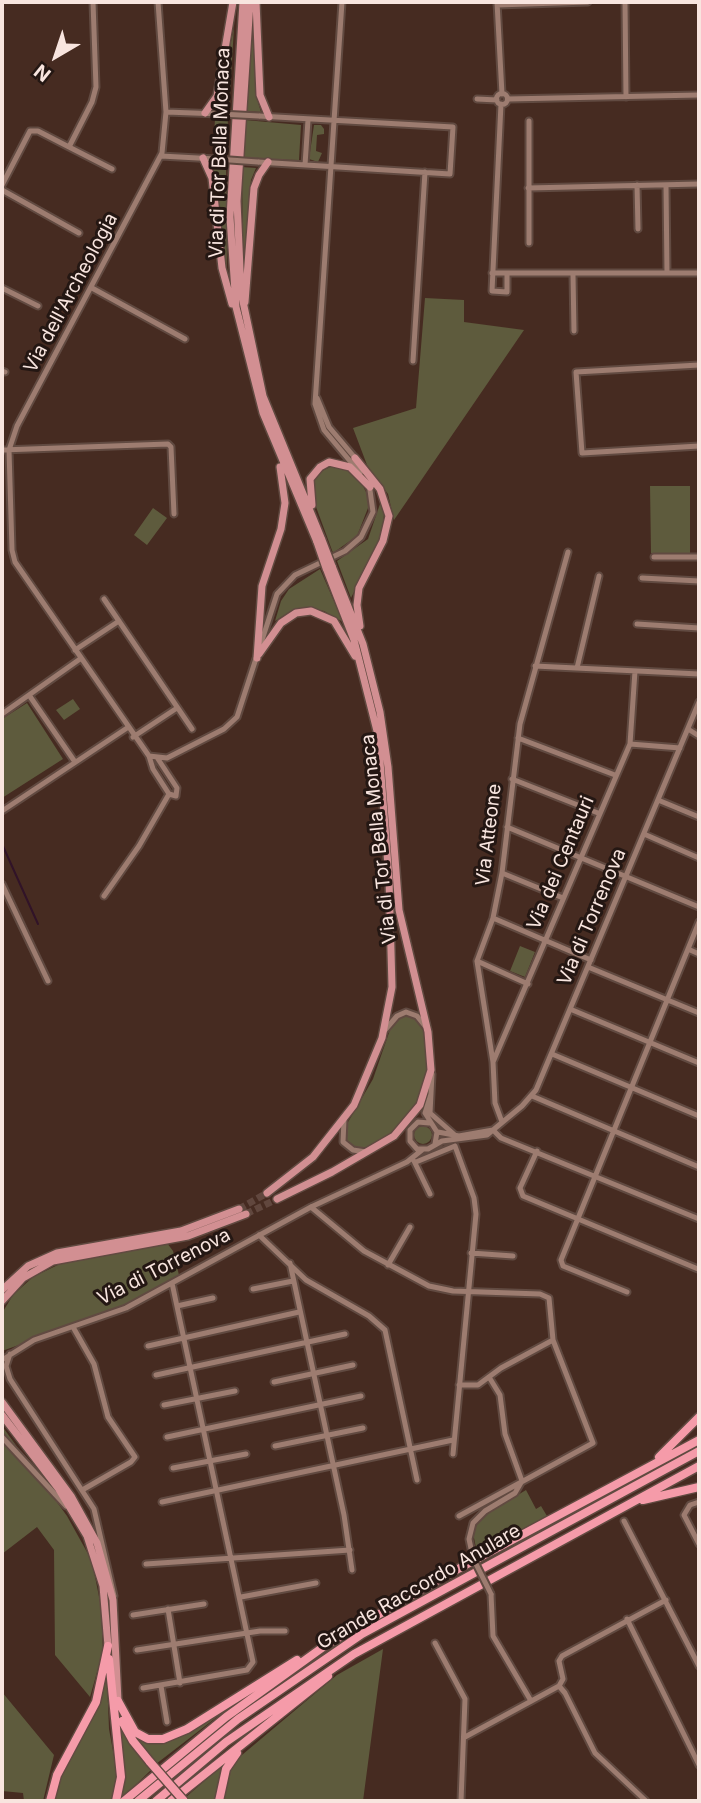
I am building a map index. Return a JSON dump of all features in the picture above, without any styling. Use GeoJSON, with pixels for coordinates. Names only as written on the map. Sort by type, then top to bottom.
{"type":"FeatureCollection","features":[{"type":"Feature","properties":{"kind":"highway"},"geometry":{"type":"LineString","coordinates":[[625,1480],[666,1452],[699,1417]]}},
{"type":"Feature","properties":{"kind":"highway"},"geometry":{"type":"LineString","coordinates":[[118,1701],[135,1732],[148,1739],[163,1739],[187,1729],[270,1674],[436,1581],[699,1440]]}},
{"type":"Feature","properties":{"kind":"highway","name":"Grande Raccordo Anulare"},"geometry":{"type":"LineString","coordinates":[[138,1801],[238,1719],[362,1634],[699,1451]]}},
{"type":"Feature","properties":{"kind":"highway","name":"Grande Raccordo Anulare"},"geometry":{"type":"LineString","coordinates":[[156,1801],[234,1736],[354,1654],[699,1466]]}},
{"type":"Feature","properties":{"kind":"highway"},"geometry":{"type":"LineString","coordinates":[[623,1506],[699,1487]]}},
{"type":"Feature","properties":{"kind":"highway"},"geometry":{"type":"LineString","coordinates":[[124,1801],[226,1717],[326,1645]]}},
{"type":"Feature","properties":{"kind":"highway"},"geometry":{"type":"LineString","coordinates":[[50,1801],[57,1775],[96,1702],[108,1646]]}},
{"type":"Feature","properties":{"kind":"highway"},"geometry":{"type":"LineString","coordinates":[[108,1646],[121,1777],[116,1801]]}},
{"type":"Feature","properties":{"kind":"highway"},"geometry":{"type":"LineString","coordinates":[[171,1801],[354,1654]]}},
{"type":"Feature","properties":{"kind":"highway"},"geometry":{"type":"LineString","coordinates":[[118,1701],[127,1732],[184,1801]]}},
{"type":"Feature","properties":{"kind":"highway"},"geometry":{"type":"LineString","coordinates":[[219,1801],[227,1767],[257,1733]]}},
{"type":"Feature","properties":{"kind":"main road"},"geometry":{"type":"LineString","coordinates":[[205,113],[217,96],[233,2]]}},
{"type":"Feature","properties":{"kind":"main road","name":"Via di Tor Bella Monaca"},"geometry":{"type":"LineString","coordinates":[[243,2],[230,221],[242,321],[253,382],[273,441],[319,541]]}},
{"type":"Feature","properties":{"kind":"main road"},"geometry":{"type":"LineString","coordinates":[[242,321],[236,214],[250,2]]}},
{"type":"Feature","properties":{"kind":"main road"},"geometry":{"type":"LineString","coordinates":[[256,2],[260,92],[269,117]]}},
{"type":"Feature","properties":{"kind":"main road"},"geometry":{"type":"LineString","coordinates":[[203,158],[213,182],[223,275],[242,321],[265,401],[315,523]]}},
{"type":"Feature","properties":{"kind":"main road"},"geometry":{"type":"LineString","coordinates":[[242,321],[254,188],[260,172],[268,162]]}},
{"type":"Feature","properties":{"kind":"main road"},"geometry":{"type":"LineString","coordinates":[[257,658],[261,589],[281,529],[285,503],[273,441]]}},
{"type":"Feature","properties":{"kind":"main road"},"geometry":{"type":"LineString","coordinates":[[355,458],[378,486],[389,514],[385,537],[358,594],[361,641]]}},
{"type":"Feature","properties":{"kind":"main road"},"geometry":{"type":"LineString","coordinates":[[329,567],[315,523],[308,487],[310,478],[320,467],[331,462],[341,463],[356,472],[370,487]]}},
{"type":"Feature","properties":{"kind":"main road","name":"Via di Tor Bella Monaca"},"geometry":{"type":"LineString","coordinates":[[277,1199],[369,1152],[402,1129],[427,1091],[431,1070],[428,1032],[401,920],[384,737],[361,641],[329,567]]}},
{"type":"Feature","properties":{"kind":"main road","name":"Via di Tor Bella Monaca"},"geometry":{"type":"LineString","coordinates":[[267,1193],[303,1167],[344,1120],[364,1086],[384,1032],[391,997],[393,955],[382,774],[368,685],[329,567]]}},
{"type":"Feature","properties":{"kind":"main road"},"geometry":{"type":"LineString","coordinates":[[257,658],[271,634],[283,621],[301,611],[318,612],[332,619],[344,634],[368,685]]}},
{"type":"Feature","properties":{"kind":"main road"},"geometry":{"type":"LineString","coordinates":[[2,1290],[28,1266],[57,1253],[176,1232],[242,1212],[188,1236],[53,1261],[23,1278],[2,1301]]}},
{"type":"Feature","properties":{"kind":"main road"},"geometry":{"type":"LineString","coordinates":[[2,1402],[85,1518],[104,1561],[113,1606],[118,1701]]}},
{"type":"Feature","properties":{"kind":"main road"},"geometry":{"type":"LineString","coordinates":[[2,1415],[63,1494],[90,1544],[103,1586],[108,1646]]}},
{"type":"Feature","properties":{"kind":"street"},"geometry":{"type":"LineString","coordinates":[[69,147],[96,92],[93,2]]}},
{"type":"Feature","properties":{"kind":"street","name":"Via dell'Archeologia"},"geometry":{"type":"LineString","coordinates":[[158,2],[166,111],[161,156],[5,450],[8,550],[133,737],[149,756],[153,769],[169,794]]}},
{"type":"Feature","properties":{"kind":"street"},"geometry":{"type":"LineString","coordinates":[[342,2],[315,391],[316,411],[321,425],[370,487]]}},
{"type":"Feature","properties":{"kind":"street"},"geometry":{"type":"LineString","coordinates":[[507,273],[507,292],[492,291],[499,102],[502,94],[497,3],[588,2]]}},
{"type":"Feature","properties":{"kind":"street"},"geometry":{"type":"LineString","coordinates":[[625,2],[626,97]]}},
{"type":"Feature","properties":{"kind":"street"},"geometry":{"type":"LineString","coordinates":[[502,94],[508,99]]}},
{"type":"Feature","properties":{"kind":"street"},"geometry":{"type":"LineString","coordinates":[[477,99],[499,102],[508,99],[699,95]]}},
{"type":"Feature","properties":{"kind":"street"},"geometry":{"type":"LineString","coordinates":[[161,156],[450,174],[453,127],[166,111]]}},
{"type":"Feature","properties":{"kind":"street"},"geometry":{"type":"LineString","coordinates":[[305,165],[308,120]]}},
{"type":"Feature","properties":{"kind":"street"},"geometry":{"type":"LineString","coordinates":[[529,121],[529,243]]}},
{"type":"Feature","properties":{"kind":"street"},"geometry":{"type":"LineString","coordinates":[[2,185],[30,131],[37,131],[112,169]]}},
{"type":"Feature","properties":{"kind":"street"},"geometry":{"type":"LineString","coordinates":[[413,362],[425,172]]}},
{"type":"Feature","properties":{"kind":"street"},"geometry":{"type":"LineString","coordinates":[[528,187],[699,184]]}},
{"type":"Feature","properties":{"kind":"street"},"geometry":{"type":"LineString","coordinates":[[638,185],[638,229]]}},
{"type":"Feature","properties":{"kind":"street"},"geometry":{"type":"LineString","coordinates":[[666,185],[667,274]]}},
{"type":"Feature","properties":{"kind":"street","name":"Via dell'Archeologia"},"geometry":{"type":"LineString","coordinates":[[2,190],[79,233]]}},
{"type":"Feature","properties":{"kind":"street"},"geometry":{"type":"LineString","coordinates":[[492,273],[699,273]]}},
{"type":"Feature","properties":{"kind":"street"},"geometry":{"type":"LineString","coordinates":[[573,275],[574,331]]}},
{"type":"Feature","properties":{"kind":"street"},"geometry":{"type":"LineString","coordinates":[[2,288],[38,306]]}},
{"type":"Feature","properties":{"kind":"street"},"geometry":{"type":"LineString","coordinates":[[92,288],[185,340]]}},
{"type":"Feature","properties":{"kind":"street"},"geometry":{"type":"LineString","coordinates":[[699,365],[576,372],[582,453],[699,446]]}},
{"type":"Feature","properties":{"kind":"street"},"geometry":{"type":"LineString","coordinates":[[158,759],[204,740],[235,720],[246,699],[274,600],[284,584],[295,575],[347,550],[365,533],[373,512],[370,487],[355,458],[329,427],[315,391]]}},
{"type":"Feature","properties":{"kind":"street"},"geometry":{"type":"LineString","coordinates":[[5,450],[168,444],[171,447],[174,514]]}},
{"type":"Feature","properties":{"kind":"street","name":"Via Atteone"},"geometry":{"type":"LineString","coordinates":[[502,1122],[495,1103],[493,1062],[477,961],[493,918],[502,873],[518,737],[568,552]]}},
{"type":"Feature","properties":{"kind":"street"},"geometry":{"type":"LineString","coordinates":[[654,557],[699,557]]}},
{"type":"Feature","properties":{"kind":"street"},"geometry":{"type":"LineString","coordinates":[[577,668],[599,576]]}},
{"type":"Feature","properties":{"kind":"street"},"geometry":{"type":"LineString","coordinates":[[642,578],[699,581]]}},
{"type":"Feature","properties":{"kind":"street"},"geometry":{"type":"LineString","coordinates":[[104,599],[191,729]]}},
{"type":"Feature","properties":{"kind":"street"},"geometry":{"type":"LineString","coordinates":[[75,650],[119,621]]}},
{"type":"Feature","properties":{"kind":"street"},"geometry":{"type":"LineString","coordinates":[[637,624],[699,628]]}},
{"type":"Feature","properties":{"kind":"street"},"geometry":{"type":"LineString","coordinates":[[2,714],[80,659]]}},
{"type":"Feature","properties":{"kind":"street"},"geometry":{"type":"LineString","coordinates":[[536,666],[699,674]]}},
{"type":"Feature","properties":{"kind":"street","name":"Via dei Centauri"},"geometry":{"type":"LineString","coordinates":[[493,1062],[629,744],[635,671]]}},
{"type":"Feature","properties":{"kind":"street"},"geometry":{"type":"LineString","coordinates":[[29,695],[75,762]]}},
{"type":"Feature","properties":{"kind":"street","name":"Via di Torrenova"},"geometry":{"type":"LineString","coordinates":[[2,1360],[34,1340],[117,1312],[311,1207],[414,1160],[446,1149],[456,1141],[492,1130],[532,1096],[699,702]]}},
{"type":"Feature","properties":{"kind":"street"},"geometry":{"type":"LineString","coordinates":[[133,737],[177,708]]}},
{"type":"Feature","properties":{"kind":"street"},"geometry":{"type":"LineString","coordinates":[[2,811],[127,728]]}},
{"type":"Feature","properties":{"kind":"street"},"geometry":{"type":"LineString","coordinates":[[688,729],[699,736]]}},
{"type":"Feature","properties":{"kind":"street"},"geometry":{"type":"LineString","coordinates":[[518,737],[615,775]]}},
{"type":"Feature","properties":{"kind":"street"},"geometry":{"type":"LineString","coordinates":[[629,744],[680,748]]}},
{"type":"Feature","properties":{"kind":"street"},"geometry":{"type":"LineString","coordinates":[[104,896],[144,839],[169,794],[176,796],[178,790],[158,759],[149,756]]}},
{"type":"Feature","properties":{"kind":"street"},"geometry":{"type":"LineString","coordinates":[[512,779],[598,813]]}},
{"type":"Feature","properties":{"kind":"street"},"geometry":{"type":"LineString","coordinates":[[658,800],[699,817]]}},
{"type":"Feature","properties":{"kind":"street"},"geometry":{"type":"LineString","coordinates":[[506,827],[699,907]]}},
{"type":"Feature","properties":{"kind":"street"},"geometry":{"type":"LineString","coordinates":[[644,834],[699,858]]}},
{"type":"Feature","properties":{"kind":"street"},"geometry":{"type":"LineString","coordinates":[[502,873],[563,898]]}},
{"type":"Feature","properties":{"kind":"street"},"geometry":{"type":"LineString","coordinates":[[2,884],[48,981]]}},
{"type":"Feature","properties":{"kind":"street"},"geometry":{"type":"LineString","coordinates":[[493,918],[591,960]]}},
{"type":"Feature","properties":{"kind":"street"},"geometry":{"type":"LineString","coordinates":[[626,1292],[561,1263],[594,1175],[699,922]]}},
{"type":"Feature","properties":{"kind":"street"},"geometry":{"type":"LineString","coordinates":[[688,949],[699,954]]}},
{"type":"Feature","properties":{"kind":"street"},"geometry":{"type":"LineString","coordinates":[[477,961],[528,984]]}},
{"type":"Feature","properties":{"kind":"street"},"geometry":{"type":"LineString","coordinates":[[587,967],[699,1013]]}},
{"type":"Feature","properties":{"kind":"street"},"geometry":{"type":"LineString","coordinates":[[570,1009],[699,1063]]}},
{"type":"Feature","properties":{"kind":"street"},"geometry":{"type":"LineString","coordinates":[[384,1032],[397,1016],[410,1012],[421,1019],[428,1032]]}},
{"type":"Feature","properties":{"kind":"street"},"geometry":{"type":"LineString","coordinates":[[552,1054],[699,1116]]}},
{"type":"Feature","properties":{"kind":"street"},"geometry":{"type":"LineString","coordinates":[[431,1070],[432,1115],[456,1141],[475,1204],[453,1454]]}},
{"type":"Feature","properties":{"kind":"street"},"geometry":{"type":"LineString","coordinates":[[383,1144],[399,1138],[422,1150],[435,1144],[437,1132],[429,1123],[425,1108],[432,1092]]}},
{"type":"Feature","properties":{"kind":"street"},"geometry":{"type":"LineString","coordinates":[[532,1096],[699,1167]]}},
{"type":"Feature","properties":{"kind":"street"},"geometry":{"type":"LineString","coordinates":[[344,1120],[341,1132],[345,1144],[356,1151],[369,1152]]}},
{"type":"Feature","properties":{"kind":"street"},"geometry":{"type":"LineString","coordinates":[[429,1123],[414,1125],[409,1132],[414,1160],[430,1194]]}},
{"type":"Feature","properties":{"kind":"street"},"geometry":{"type":"LineString","coordinates":[[492,1130],[500,1138],[699,1219]]}},
{"type":"Feature","properties":{"kind":"street","name":"Via di Torrenova"},"geometry":{"type":"LineString","coordinates":[[437,1132],[456,1141]]}},
{"type":"Feature","properties":{"kind":"street"},"geometry":{"type":"LineString","coordinates":[[446,1140],[446,1149]]}},
{"type":"Feature","properties":{"kind":"street","name":"Via di Torrenova"},"geometry":{"type":"LineString","coordinates":[[435,1144],[446,1140],[456,1141]]}},
{"type":"Feature","properties":{"kind":"street","name":"Via di Torrenova"},"geometry":{"type":"LineString","coordinates":[[414,1160],[422,1150]]}},
{"type":"Feature","properties":{"kind":"street"},"geometry":{"type":"LineString","coordinates":[[537,1151],[520,1194],[698,1269]]}},
{"type":"Feature","properties":{"kind":"street"},"geometry":{"type":"LineString","coordinates":[[311,1207],[352,1241],[388,1265],[429,1286],[467,1292],[540,1294],[550,1301],[553,1340],[593,1443],[522,1484],[458,1516]]}},
{"type":"Feature","properties":{"kind":"street"},"geometry":{"type":"LineString","coordinates":[[388,1265],[410,1227]]}},
{"type":"Feature","properties":{"kind":"street"},"geometry":{"type":"LineString","coordinates":[[259,1235],[306,1280],[369,1316],[385,1330],[417,1480]]}},
{"type":"Feature","properties":{"kind":"street"},"geometry":{"type":"LineString","coordinates":[[471,1253],[513,1256]]}},
{"type":"Feature","properties":{"kind":"street"},"geometry":{"type":"LineString","coordinates":[[290,1263],[305,1343],[327,1435],[352,1570]]}},
{"type":"Feature","properties":{"kind":"street"},"geometry":{"type":"LineString","coordinates":[[253,1289],[293,1281]]}},
{"type":"Feature","properties":{"kind":"street"},"geometry":{"type":"LineString","coordinates":[[143,1688],[252,1667],[241,1597],[172,1283]]}},
{"type":"Feature","properties":{"kind":"street"},"geometry":{"type":"LineString","coordinates":[[177,1306],[214,1297]]}},
{"type":"Feature","properties":{"kind":"street"},"geometry":{"type":"LineString","coordinates":[[148,1346],[299,1312]]}},
{"type":"Feature","properties":{"kind":"street"},"geometry":{"type":"LineString","coordinates":[[73,1327],[94,1362],[108,1417],[135,1457],[131,1462],[84,1489]]}},
{"type":"Feature","properties":{"kind":"street"},"geometry":{"type":"LineString","coordinates":[[156,1375],[345,1334]]}},
{"type":"Feature","properties":{"kind":"street"},"geometry":{"type":"LineString","coordinates":[[459,1385],[476,1385],[553,1340]]}},
{"type":"Feature","properties":{"kind":"street"},"geometry":{"type":"LineString","coordinates":[[11,1354],[6,1366],[10,1379],[84,1489],[101,1530],[114,1584],[113,1606]]}},
{"type":"Feature","properties":{"kind":"street"},"geometry":{"type":"LineString","coordinates":[[274,1382],[353,1365]]}},
{"type":"Feature","properties":{"kind":"street"},"geometry":{"type":"LineString","coordinates":[[489,1377],[501,1398],[503,1424],[522,1484]]}},
{"type":"Feature","properties":{"kind":"street"},"geometry":{"type":"LineString","coordinates":[[164,1405],[234,1391]]}},
{"type":"Feature","properties":{"kind":"street"},"geometry":{"type":"LineString","coordinates":[[167,1437],[361,1396]]}},
{"type":"Feature","properties":{"kind":"street"},"geometry":{"type":"LineString","coordinates":[[275,1446],[363,1428]]}},
{"type":"Feature","properties":{"kind":"street"},"geometry":{"type":"LineString","coordinates":[[2,1437],[61,1500],[90,1544]]}},
{"type":"Feature","properties":{"kind":"street"},"geometry":{"type":"LineString","coordinates":[[162,1502],[453,1440]]}},
{"type":"Feature","properties":{"kind":"street"},"geometry":{"type":"LineString","coordinates":[[173,1468],[246,1454]]}},
{"type":"Feature","properties":{"kind":"street"},"geometry":{"type":"LineString","coordinates":[[522,1484],[474,1522],[469,1539],[473,1558],[491,1594],[493,1636],[531,1701]]}},
{"type":"Feature","properties":{"kind":"street"},"geometry":{"type":"LineString","coordinates":[[699,1502],[690,1505],[684,1515],[699,1544]]}},
{"type":"Feature","properties":{"kind":"street"},"geometry":{"type":"LineString","coordinates":[[624,1521],[699,1666]]}},
{"type":"Feature","properties":{"kind":"street"},"geometry":{"type":"LineString","coordinates":[[146,1564],[350,1549]]}},
{"type":"Feature","properties":{"kind":"street"},"geometry":{"type":"LineString","coordinates":[[241,1597],[316,1583]]}},
{"type":"Feature","properties":{"kind":"street"},"geometry":{"type":"LineString","coordinates":[[465,1737],[559,1686],[564,1677],[559,1662],[561,1656],[666,1600]]}},
{"type":"Feature","properties":{"kind":"street"},"geometry":{"type":"LineString","coordinates":[[133,1615],[204,1604]]}},
{"type":"Feature","properties":{"kind":"street"},"geometry":{"type":"LineString","coordinates":[[168,1609],[180,1683]]}},
{"type":"Feature","properties":{"kind":"street"},"geometry":{"type":"LineString","coordinates":[[628,1619],[699,1765]]}},
{"type":"Feature","properties":{"kind":"street"},"geometry":{"type":"LineString","coordinates":[[137,1650],[248,1633],[285,1631]]}},
{"type":"Feature","properties":{"kind":"street"},"geometry":{"type":"LineString","coordinates":[[435,1643],[465,1697],[461,1801]]}},
{"type":"Feature","properties":{"kind":"street"},"geometry":{"type":"LineString","coordinates":[[161,1686],[167,1722]]}},
{"type":"Feature","properties":{"kind":"street"},"geometry":{"type":"LineString","coordinates":[[559,1686],[564,1690],[593,1749],[646,1801]]}},
{"type":"Feature","properties":{"kind":"shaded area"},"geometry":{"type":"Polygon","coordinates":[[[234,27],[229,110],[215,109],[219,101],[234,27]]]}},
{"type":"Feature","properties":{"kind":"shaded area"},"geometry":{"type":"Polygon","coordinates":[[[252,28],[258,102],[261,112],[246,111],[252,28]]]}},
{"type":"Feature","properties":{"kind":"shaded area"},"geometry":{"type":"Polygon","coordinates":[[[215,118],[228,118],[226,157],[213,157],[215,118]]]}},
{"type":"Feature","properties":{"kind":"shaded area"},"geometry":{"type":"Polygon","coordinates":[[[245,120],[301,125],[299,160],[243,159],[245,120]]]}},
{"type":"Feature","properties":{"kind":"shaded area"},"geometry":{"type":"Polygon","coordinates":[[[314,125],[321,125],[324,129],[324,134],[317,135],[316,151],[322,153],[318,162],[309,159],[314,125]]]}},
{"type":"Feature","properties":{"kind":"shaded area"},"geometry":{"type":"Polygon","coordinates":[[[211,164],[226,166],[227,272],[220,248],[215,174],[211,164]]]}},
{"type":"Feature","properties":{"kind":"shaded area"},"geometry":{"type":"Polygon","coordinates":[[[242,167],[256,168],[251,180],[243,267],[242,167]]]}},
{"type":"Feature","properties":{"kind":"shaded area"},"geometry":{"type":"Polygon","coordinates":[[[425,298],[464,300],[464,322],[524,330],[394,520],[388,494],[367,465],[353,428],[416,408],[425,298]]]}},
{"type":"Feature","properties":{"kind":"shaded area"},"geometry":{"type":"Polygon","coordinates":[[[332,466],[348,470],[361,482],[368,496],[368,508],[357,536],[333,553],[312,496],[313,480],[318,473],[332,466]]]}},
{"type":"Feature","properties":{"kind":"shaded area"},"geometry":{"type":"Polygon","coordinates":[[[650,486],[690,486],[690,553],[651,553],[650,486]]]}},
{"type":"Feature","properties":{"kind":"shaded area"},"geometry":{"type":"Polygon","coordinates":[[[381,501],[384,515],[381,537],[351,598],[337,561],[368,539],[381,501]]]}},
{"type":"Feature","properties":{"kind":"shaded area"},"geometry":{"type":"Polygon","coordinates":[[[153,508],[167,518],[147,545],[134,535],[153,508]]]}},
{"type":"Feature","properties":{"kind":"shaded area"},"geometry":{"type":"Polygon","coordinates":[[[320,569],[343,622],[324,611],[309,608],[291,611],[275,621],[281,601],[289,589],[320,569]]]}},
{"type":"Feature","properties":{"kind":"shaded area"},"geometry":{"type":"Polygon","coordinates":[[[73,699],[80,709],[64,720],[56,710],[73,699]]]}},
{"type":"Feature","properties":{"kind":"shaded area"},"geometry":{"type":"Polygon","coordinates":[[[27,703],[63,759],[2,798],[2,719],[27,703]]]}},
{"type":"Feature","properties":{"kind":"shaded area"},"geometry":{"type":"Polygon","coordinates":[[[520,946],[535,952],[525,977],[510,971],[520,946]]]}},
{"type":"Feature","properties":{"kind":"shaded area"},"geometry":{"type":"Polygon","coordinates":[[[406,1014],[416,1018],[426,1035],[428,1070],[419,1102],[392,1133],[371,1147],[353,1148],[344,1136],[344,1129],[373,1079],[392,1024],[406,1014]]]}},
{"type":"Feature","properties":{"kind":"shaded area"},"geometry":{"type":"Polygon","coordinates":[[[423,1126],[429,1129],[432,1135],[429,1141],[423,1144],[417,1141],[414,1135],[417,1129],[423,1126]]]}},
{"type":"Feature","properties":{"kind":"shaded area"},"geometry":{"type":"Polygon","coordinates":[[[167,1243],[173,1251],[180,1279],[131,1305],[2,1351],[2,1313],[13,1295],[33,1277],[68,1260],[167,1243]]]}},
{"type":"Feature","properties":{"kind":"shaded area"},"geometry":{"type":"Polygon","coordinates":[[[2,1426],[67,1516],[92,1561],[101,1607],[103,1651],[90,1697],[55,1655],[54,1550],[37,1527],[2,1554],[2,1426]]]}},
{"type":"Feature","properties":{"kind":"shaded area"},"geometry":{"type":"Polygon","coordinates":[[[526,1490],[536,1509],[541,1506],[547,1516],[477,1553],[473,1533],[480,1518],[526,1490]]]}},
{"type":"Feature","properties":{"kind":"shaded area"},"geometry":{"type":"Polygon","coordinates":[[[383,1649],[363,1801],[223,1801],[225,1779],[236,1760],[337,1675],[383,1649]]]}},
{"type":"Feature","properties":{"kind":"shaded area"},"geometry":{"type":"Polygon","coordinates":[[[107,1678],[109,1729],[117,1773],[115,1794],[111,1801],[52,1801],[60,1775],[99,1701],[107,1678]]]}},
{"type":"Feature","properties":{"kind":"shaded area"},"geometry":{"type":"Polygon","coordinates":[[[257,1686],[156,1764],[134,1736],[146,1742],[177,1738],[257,1686]]]}},
{"type":"Feature","properties":{"kind":"shaded area"},"geometry":{"type":"Polygon","coordinates":[[[2,1692],[54,1755],[43,1801],[24,1801],[23,1793],[2,1791],[2,1692]]]}},
{"type":"Feature","properties":{"kind":"shaded area"},"geometry":{"type":"Polygon","coordinates":[[[118,1718],[132,1746],[151,1770],[120,1800],[124,1780],[118,1718]]]}},
{"type":"Feature","properties":{"kind":"shaded area"},"geometry":{"type":"Polygon","coordinates":[[[225,1763],[217,1801],[190,1801],[186,1797],[225,1763]]]}},
{"type":"Feature","properties":{"kind":"waterway"},"geometry":{"type":"LineString","coordinates":[[2,844],[38,924]]}},
{"type":"Feature","properties":{"kind":"tunnel"},"geometry":{"type":"LineString","coordinates":[[239,1209],[267,1193]]}},
{"type":"Feature","properties":{"kind":"tunnel"},"geometry":{"type":"LineString","coordinates":[[246,1214],[277,1199]]}}]}
